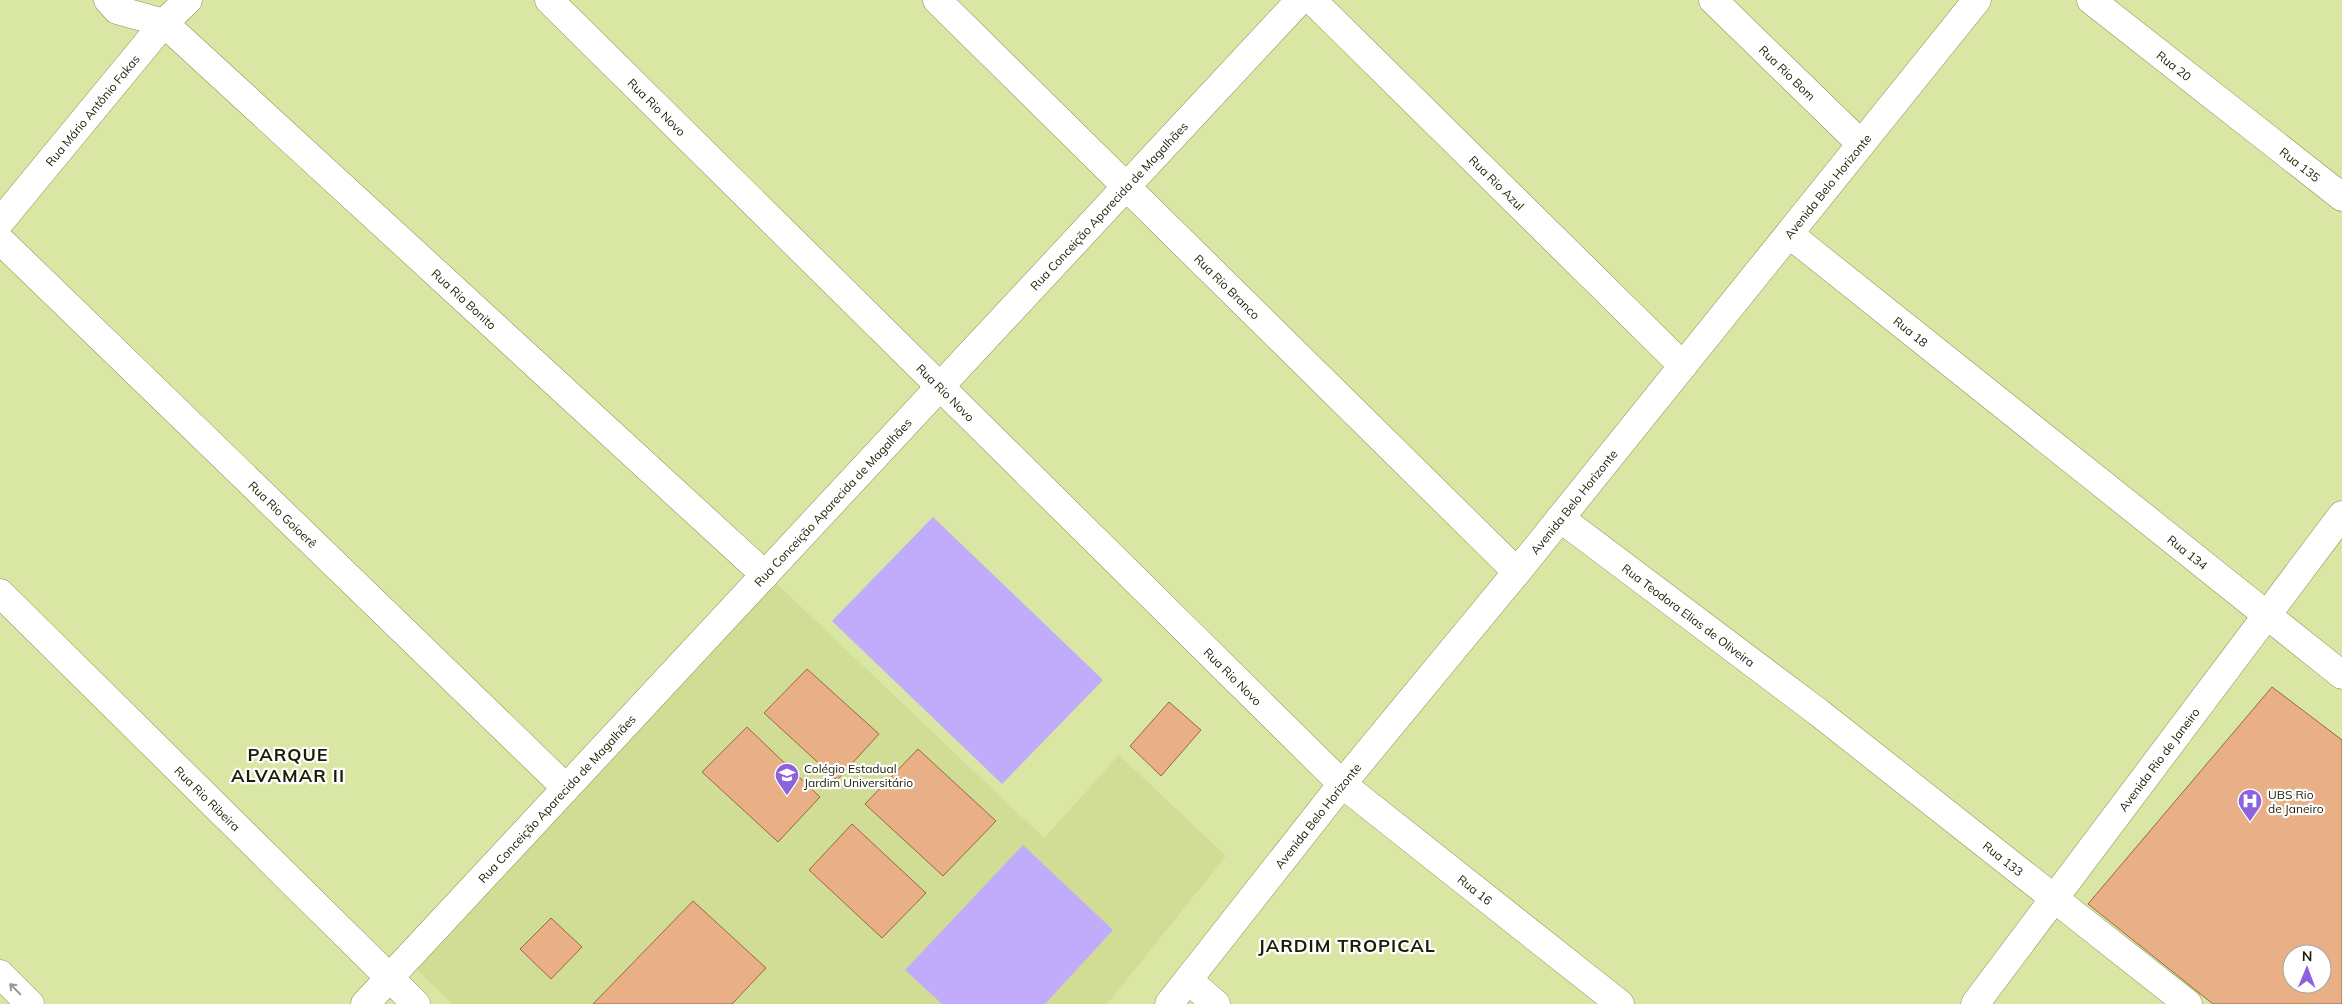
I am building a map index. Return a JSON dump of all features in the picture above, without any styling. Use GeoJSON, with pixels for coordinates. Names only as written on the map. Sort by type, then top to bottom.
{"type":"FeatureCollection","features":[{"type":"Feature","properties":{"kind":"street"},"geometry":{"type":"LineString","coordinates":[[108,0],[117,10],[164,23]]}},
{"type":"Feature","properties":{"kind":"street","name":"Rua Mário Antônio Fakas"},"geometry":{"type":"LineString","coordinates":[[0,222],[164,23],[188,0]]}},
{"type":"Feature","properties":{"kind":"street","name":"Rua Rio Novo"},"geometry":{"type":"LineString","coordinates":[[549,0],[1342,784]]}},
{"type":"Feature","properties":{"kind":"street","name":"Rua Rio Branco"},"geometry":{"type":"LineString","coordinates":[[937,0],[1517,572]]}},
{"type":"Feature","properties":{"kind":"street","name":"Rua Conceição Aparecida de Magalhães"},"geometry":{"type":"LineString","coordinates":[[365,1004],[1300,0]]}},
{"type":"Feature","properties":{"kind":"street","name":"Rua Rio Azul"},"geometry":{"type":"LineString","coordinates":[[1312,0],[1683,366]]}},
{"type":"Feature","properties":{"kind":"street","name":"Rua Rio Bom"},"geometry":{"type":"LineString","coordinates":[[1713,0],[1861,144]]}},
{"type":"Feature","properties":{"kind":"street","name":"Avenida Belo Horizonte"},"geometry":{"type":"LineString","coordinates":[[1169,1004],[1342,784],[1517,572],[1977,0]]}},
{"type":"Feature","properties":{"kind":"street","name":"Rua 20"},"geometry":{"type":"LineString","coordinates":[[2091,0],[2259,130]]}},
{"type":"Feature","properties":{"kind":"street","name":"Rua Rio Bonito"},"geometry":{"type":"LineString","coordinates":[[164,23],[765,575]]}},
{"type":"Feature","properties":{"kind":"street","name":"Rua 135"},"geometry":{"type":"LineString","coordinates":[[2259,130],[2342,197]]}},
{"type":"Feature","properties":{"kind":"street","name":"Rua 18"},"geometry":{"type":"LineString","coordinates":[[1789,234],[2034,429]]}},
{"type":"Feature","properties":{"kind":"street","name":"Rua Rio Goioerê"},"geometry":{"type":"LineString","coordinates":[[0,240],[566,788]]}},
{"type":"Feature","properties":{"kind":"street","name":"Rua 134"},"geometry":{"type":"LineString","coordinates":[[2034,429],[2342,675]]}},
{"type":"Feature","properties":{"kind":"street","name":"Avenida Rio de Janeiro"},"geometry":{"type":"LineString","coordinates":[[1975,1004],[2342,515]]}},
{"type":"Feature","properties":{"kind":"street","name":"Rua Teodora Elias de Oliveira"},"geometry":{"type":"LineString","coordinates":[[1560,518],[1818,712]]}},
{"type":"Feature","properties":{"kind":"street","name":"Rua Rio Ribeira"},"geometry":{"type":"LineString","coordinates":[[0,593],[416,1004]]}},
{"type":"Feature","properties":{"kind":"street","name":"Rua 133"},"geometry":{"type":"LineString","coordinates":[[1818,712],[2188,1004]]}},
{"type":"Feature","properties":{"kind":"street","name":"Rua 16"},"geometry":{"type":"LineString","coordinates":[[1342,784],[1615,1000]]}},
{"type":"Feature","properties":{"kind":"street"},"geometry":{"type":"LineString","coordinates":[[0,974],[30,1004]]}},
{"type":"Feature","properties":{"kind":"street"},"geometry":{"type":"LineString","coordinates":[[1188,980],[1216,1004]]}},
{"type":"Feature","properties":{"kind":"shaded area"},"geometry":{"type":"Polygon","coordinates":[[[933,517],[1103,680],[1002,784],[832,621],[933,517]]]}},
{"type":"Feature","properties":{"kind":"shaded area","name":"Colégio Estadual Jardim Universitário"},"geometry":{"type":"Polygon","coordinates":[[[775,582],[1044,838],[1119,755],[1226,856],[1107,1004],[452,1004],[414,967],[775,582]]]}},
{"type":"Feature","properties":{"kind":"shaded area"},"geometry":{"type":"Polygon","coordinates":[[[1023,845],[1113,930],[1045,1004],[942,1004],[905,970],[1023,845]]]}},
{"type":"Feature","properties":{"kind":"building"},"geometry":{"type":"Polygon","coordinates":[[[807,669],[879,734],[837,780],[764,713],[807,669]]]}},
{"type":"Feature","properties":{"kind":"building","name":"UBS Rio de Janeiro"},"geometry":{"type":"Polygon","coordinates":[[[2272,687],[2342,740],[2342,1004],[2213,1004],[2088,904],[2272,687]]]}},
{"type":"Feature","properties":{"kind":"building"},"geometry":{"type":"Polygon","coordinates":[[[1169,702],[1201,730],[1161,776],[1130,746],[1169,702]]]}},
{"type":"Feature","properties":{"kind":"building"},"geometry":{"type":"Polygon","coordinates":[[[747,727],[820,797],[778,842],[702,772],[747,727]]]}},
{"type":"Feature","properties":{"kind":"building"},"geometry":{"type":"Polygon","coordinates":[[[918,749],[996,821],[943,876],[865,804],[918,749]]]}},
{"type":"Feature","properties":{"kind":"building"},"geometry":{"type":"Polygon","coordinates":[[[852,824],[926,893],[882,938],[809,870],[852,824]]]}},
{"type":"Feature","properties":{"kind":"building"},"geometry":{"type":"Polygon","coordinates":[[[693,901],[766,968],[732,1004],[593,1004],[693,901]]]}},
{"type":"Feature","properties":{"kind":"building"},"geometry":{"type":"Polygon","coordinates":[[[551,918],[582,947],[551,979],[520,949],[551,918]]]}},
{"type":"Feature","properties":{"kind":"place","name":"Colégio Estadual Jardim Universitário"},"geometry":{"type":"Point","coordinates":[787,796]}},
{"type":"Feature","properties":{"kind":"place","name":"UBS Rio de Janeiro"},"geometry":{"type":"Point","coordinates":[2250,822]}},
{"type":"Feature","properties":{"kind":"district","name":"PARQUE ALVAMAR II"},"geometry":{"type":"Point","coordinates":[288,764]}},
{"type":"Feature","properties":{"kind":"district","name":"JARDIM TROPICAL"},"geometry":{"type":"Point","coordinates":[1347,945]}}]}
